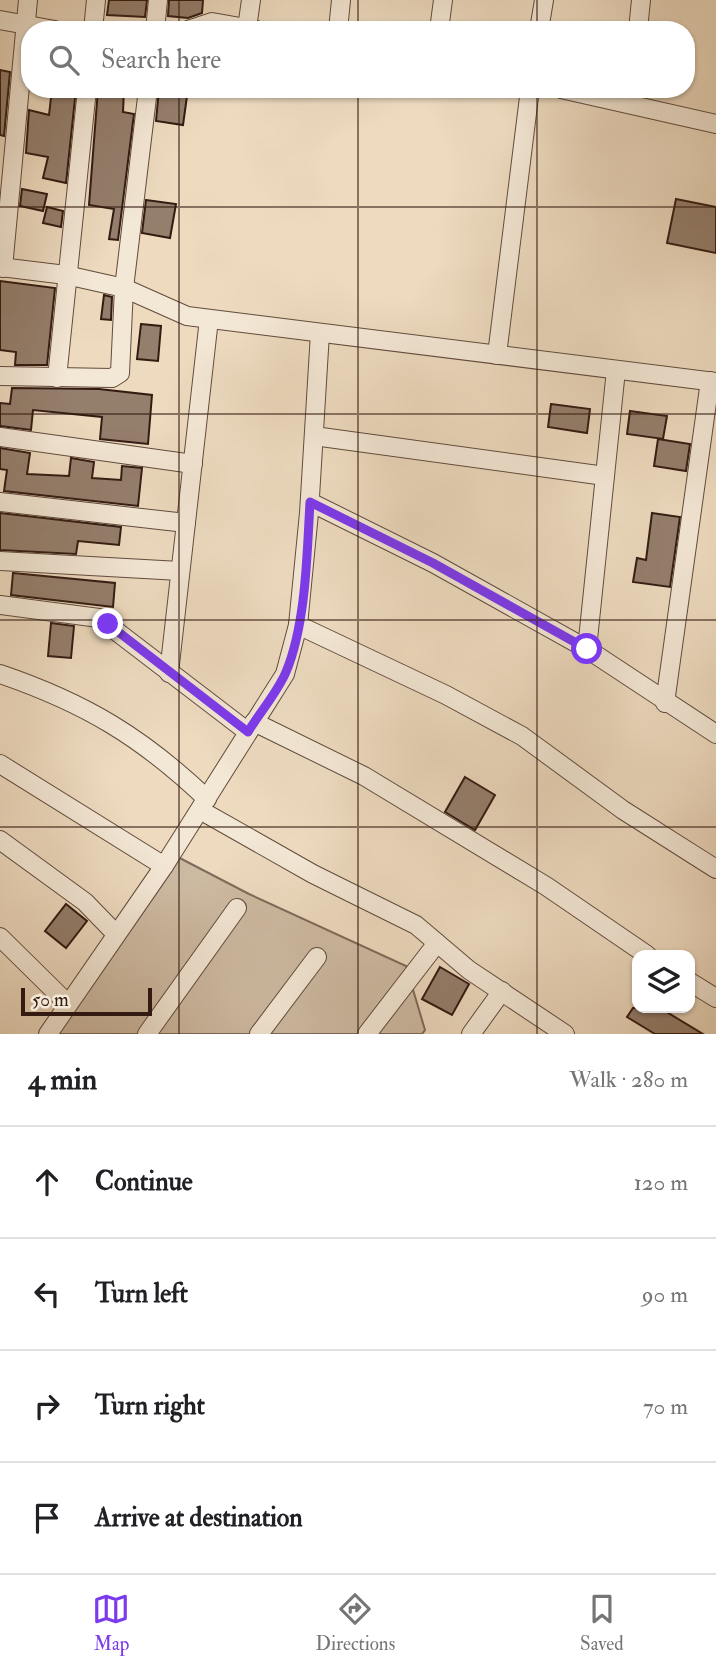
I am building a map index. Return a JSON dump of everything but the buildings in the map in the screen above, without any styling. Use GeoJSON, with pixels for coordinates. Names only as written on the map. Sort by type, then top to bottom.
{"type":"FeatureCollection","features":[{"type":"Feature","properties":{"kind":"street"},"geometry":{"type":"LineString","coordinates":[[25,21],[28,0]]}},
{"type":"Feature","properties":{"kind":"street"},"geometry":{"type":"LineString","coordinates":[[94,21],[96,0]]}},
{"type":"Feature","properties":{"kind":"street"},"geometry":{"type":"LineString","coordinates":[[156,21],[158,0]]}},
{"type":"Feature","properties":{"kind":"street"},"geometry":{"type":"LineString","coordinates":[[251,0],[252,21]]}},
{"type":"Feature","properties":{"kind":"street"},"geometry":{"type":"LineString","coordinates":[[339,21],[341,0]]}},
{"type":"Feature","properties":{"kind":"street"},"geometry":{"type":"LineString","coordinates":[[440,21],[443,0]]}},
{"type":"Feature","properties":{"kind":"street"},"geometry":{"type":"LineString","coordinates":[[540,21],[544,0]]}},
{"type":"Feature","properties":{"kind":"street"},"geometry":{"type":"LineString","coordinates":[[639,21],[641,0]]}},
{"type":"Feature","properties":{"kind":"street"},"geometry":{"type":"LineString","coordinates":[[0,20],[21,23]]}},
{"type":"Feature","properties":{"kind":"street"},"geometry":{"type":"LineString","coordinates":[[21,66],[2,268],[66,275],[124,288],[187,316],[713,381],[665,703]]}},
{"type":"Feature","properties":{"kind":"street"},"geometry":{"type":"LineString","coordinates":[[57,378],[86,98]]}},
{"type":"Feature","properties":{"kind":"street"},"geometry":{"type":"LineString","coordinates":[[0,376],[118,376],[124,288],[147,98]]}},
{"type":"Feature","properties":{"kind":"street"},"geometry":{"type":"LineString","coordinates":[[498,355],[529,98]]}},
{"type":"Feature","properties":{"kind":"street"},"geometry":{"type":"LineString","coordinates":[[632,98],[716,124]]}},
{"type":"Feature","properties":{"kind":"street"},"geometry":{"type":"LineString","coordinates":[[169,673],[209,318]]}},
{"type":"Feature","properties":{"kind":"street"},"geometry":{"type":"LineString","coordinates":[[48,1034],[164,866],[285,674],[298,625],[310,502],[320,333]]}},
{"type":"Feature","properties":{"kind":"street"},"geometry":{"type":"LineString","coordinates":[[587,649],[616,369]]}},
{"type":"Feature","properties":{"kind":"street"},"geometry":{"type":"LineString","coordinates":[[314,436],[606,476]]}},
{"type":"Feature","properties":{"kind":"street"},"geometry":{"type":"LineString","coordinates":[[0,437],[192,464]]}},
{"type":"Feature","properties":{"kind":"street"},"geometry":{"type":"LineString","coordinates":[[0,502],[186,523]]}},
{"type":"Feature","properties":{"kind":"street"},"geometry":{"type":"LineString","coordinates":[[310,502],[433,563],[587,649],[665,703],[716,734]]}},
{"type":"Feature","properties":{"kind":"street"},"geometry":{"type":"LineString","coordinates":[[0,561],[180,571]]}},
{"type":"Feature","properties":{"kind":"street"},"geometry":{"type":"LineString","coordinates":[[0,605],[99,618],[169,673],[251,727],[364,776],[546,886],[640,950]]}},
{"type":"Feature","properties":{"kind":"street"},"geometry":{"type":"LineString","coordinates":[[298,625],[446,695],[522,736],[622,810],[716,869]]}},
{"type":"Feature","properties":{"kind":"street"},"geometry":{"type":"LineString","coordinates":[[0,674],[48,690],[107,720],[166,759],[204,804],[313,874],[416,925],[502,992],[565,1034]]}},
{"type":"Feature","properties":{"kind":"street"},"geometry":{"type":"LineString","coordinates":[[0,764],[164,866]]}},
{"type":"Feature","properties":{"kind":"street"},"geometry":{"type":"LineString","coordinates":[[0,840],[85,902],[117,934]]}},
{"type":"Feature","properties":{"kind":"street"},"geometry":{"type":"LineString","coordinates":[[147,1034],[237,908]]}},
{"type":"Feature","properties":{"kind":"street"},"geometry":{"type":"LineString","coordinates":[[0,936],[67,1003]]}},
{"type":"Feature","properties":{"kind":"street"},"geometry":{"type":"LineString","coordinates":[[367,1034],[437,943]]}},
{"type":"Feature","properties":{"kind":"street"},"geometry":{"type":"LineString","coordinates":[[259,1034],[317,957]]}},
{"type":"Feature","properties":{"kind":"street"},"geometry":{"type":"LineString","coordinates":[[695,985],[716,998]]}},
{"type":"Feature","properties":{"kind":"street"},"geometry":{"type":"LineString","coordinates":[[471,1034],[502,992]]}},
{"type":"Feature","properties":{"kind":"shaded area"},"geometry":{"type":"Polygon","coordinates":[[[172,854],[249,894],[406,966],[425,1030],[422,1034],[53,1034],[172,854]]]}},
{"type":"Feature","properties":{"kind":"route"},"geometry":{"type":"LineString","coordinates":[[108,624],[248,732],[285,674],[292,653],[298,625],[310,502],[433,563],[587,649]]}}]}
